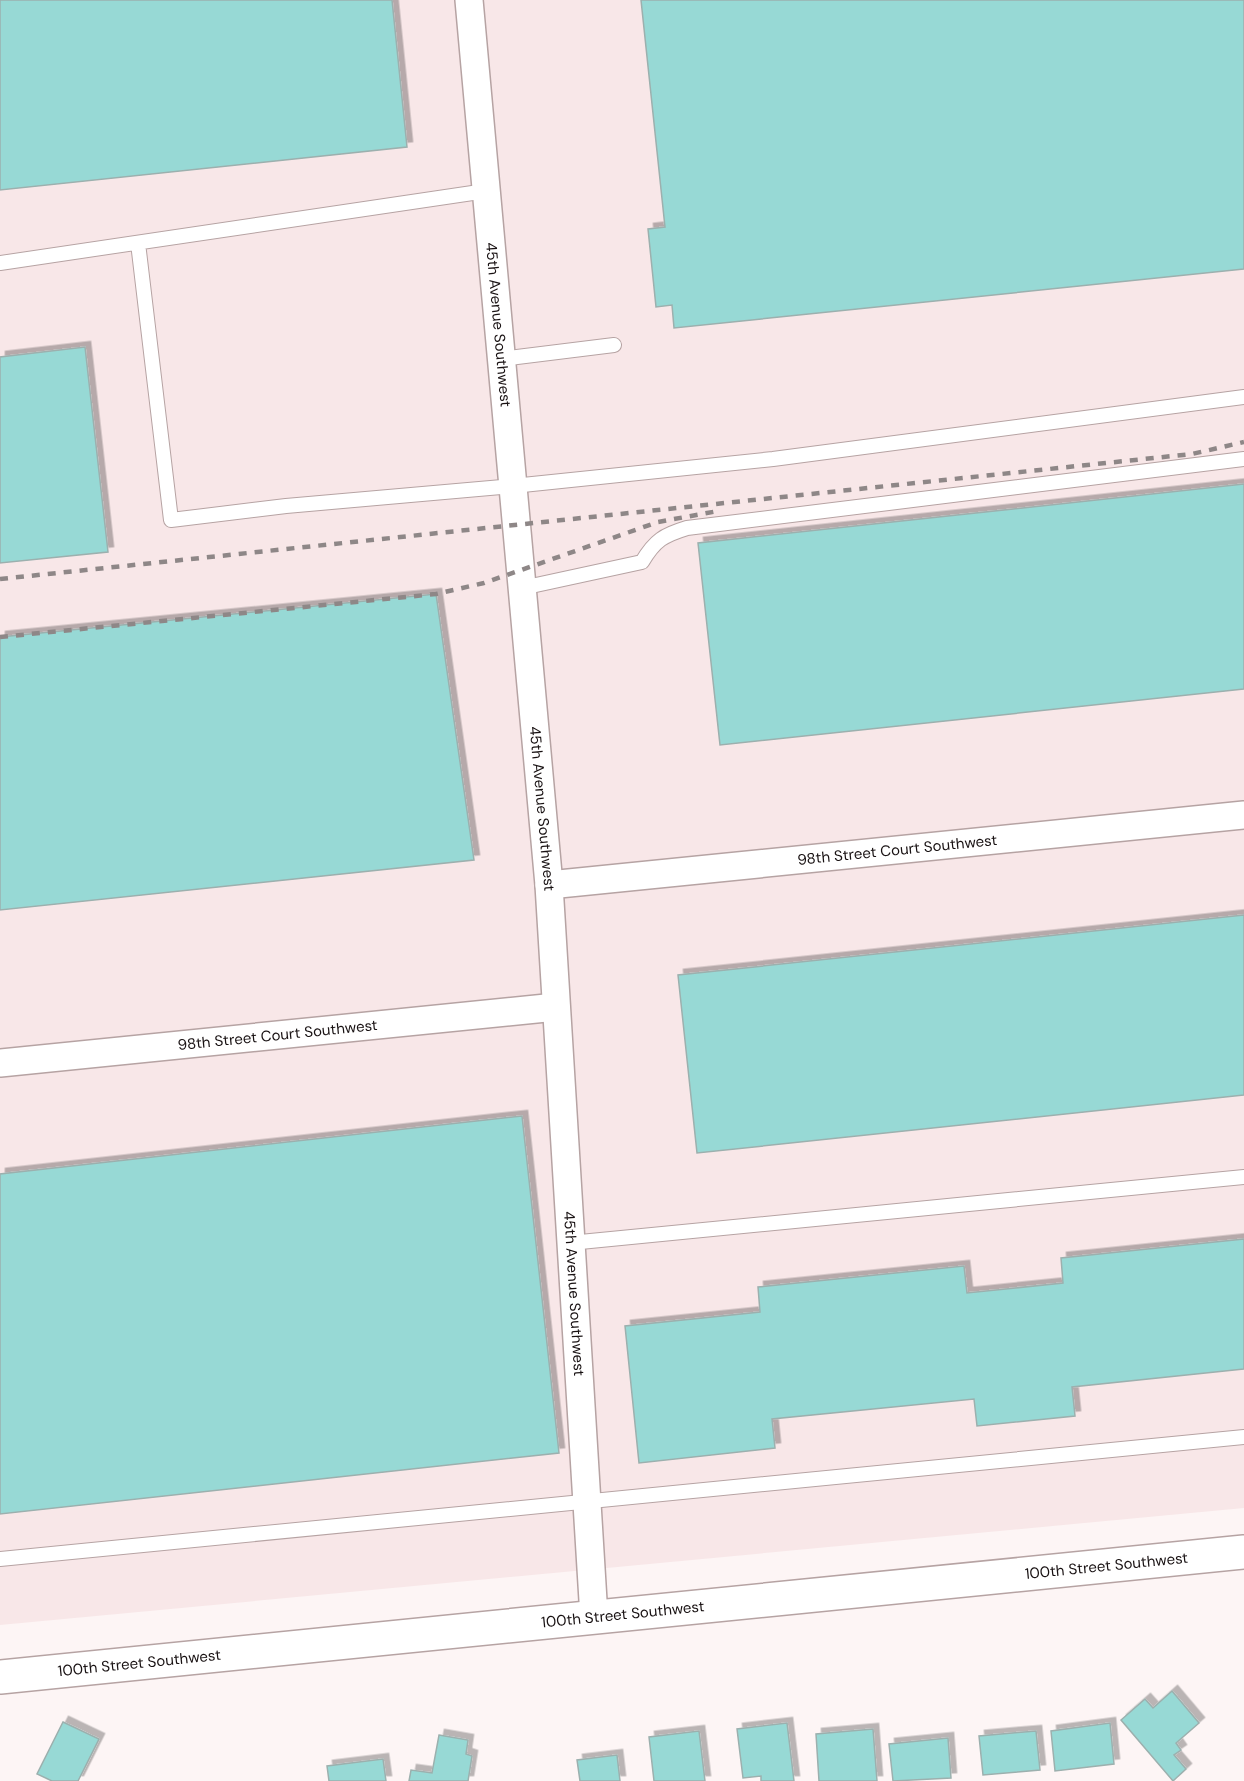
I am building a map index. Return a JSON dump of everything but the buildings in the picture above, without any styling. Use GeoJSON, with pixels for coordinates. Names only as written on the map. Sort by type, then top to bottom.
{"type":"FeatureCollection","features":[{"type":"Feature","properties":{"kind":"main road","name":"100th Street Southwest"},"geometry":{"type":"LineString","coordinates":[[0,1677],[1244,1552]]}},
{"type":"Feature","properties":{"kind":"street","name":"45th Avenue Southwest"},"geometry":{"type":"LineString","coordinates":[[469,0],[549,885],[594,1617]]}},
{"type":"Feature","properties":{"kind":"street","name":"98th Street Court Southwest"},"geometry":{"type":"LineString","coordinates":[[549,885],[1244,815]]}},
{"type":"Feature","properties":{"kind":"street","name":"98th Street Court Southwest"},"geometry":{"type":"LineString","coordinates":[[0,1063],[556,1006]]}},
{"type":"Feature","properties":{"kind":"lane"},"geometry":{"type":"LineString","coordinates":[[0,263],[486,191]]}},
{"type":"Feature","properties":{"kind":"lane"},"geometry":{"type":"LineString","coordinates":[[138,243],[171,520],[286,506],[513,486],[773,459],[1244,397]]}},
{"type":"Feature","properties":{"kind":"lane"},"geometry":{"type":"LineString","coordinates":[[501,359],[614,345]]}},
{"type":"Feature","properties":{"kind":"lane"},"geometry":{"type":"LineString","coordinates":[[522,588],[642,562],[651,547],[665,535],[687,528],[1244,459]]}},
{"type":"Feature","properties":{"kind":"lane"},"geometry":{"type":"LineString","coordinates":[[570,1243],[1244,1178]]}},
{"type":"Feature","properties":{"kind":"lane"},"geometry":{"type":"LineString","coordinates":[[0,1559],[1244,1437]]}},
{"type":"Feature","properties":{"kind":"shaded area"},"geometry":{"type":"Polygon","coordinates":[[[0,0],[1244,0],[1244,1508],[0,1625],[0,0]]]}},
{"type":"Feature","properties":{"kind":"railway"},"geometry":{"type":"LineString","coordinates":[[0,579],[1192,454],[1244,442]]}},
{"type":"Feature","properties":{"kind":"railway"},"geometry":{"type":"LineString","coordinates":[[0,637],[436,594],[484,583],[658,522],[718,511]]}}]}
